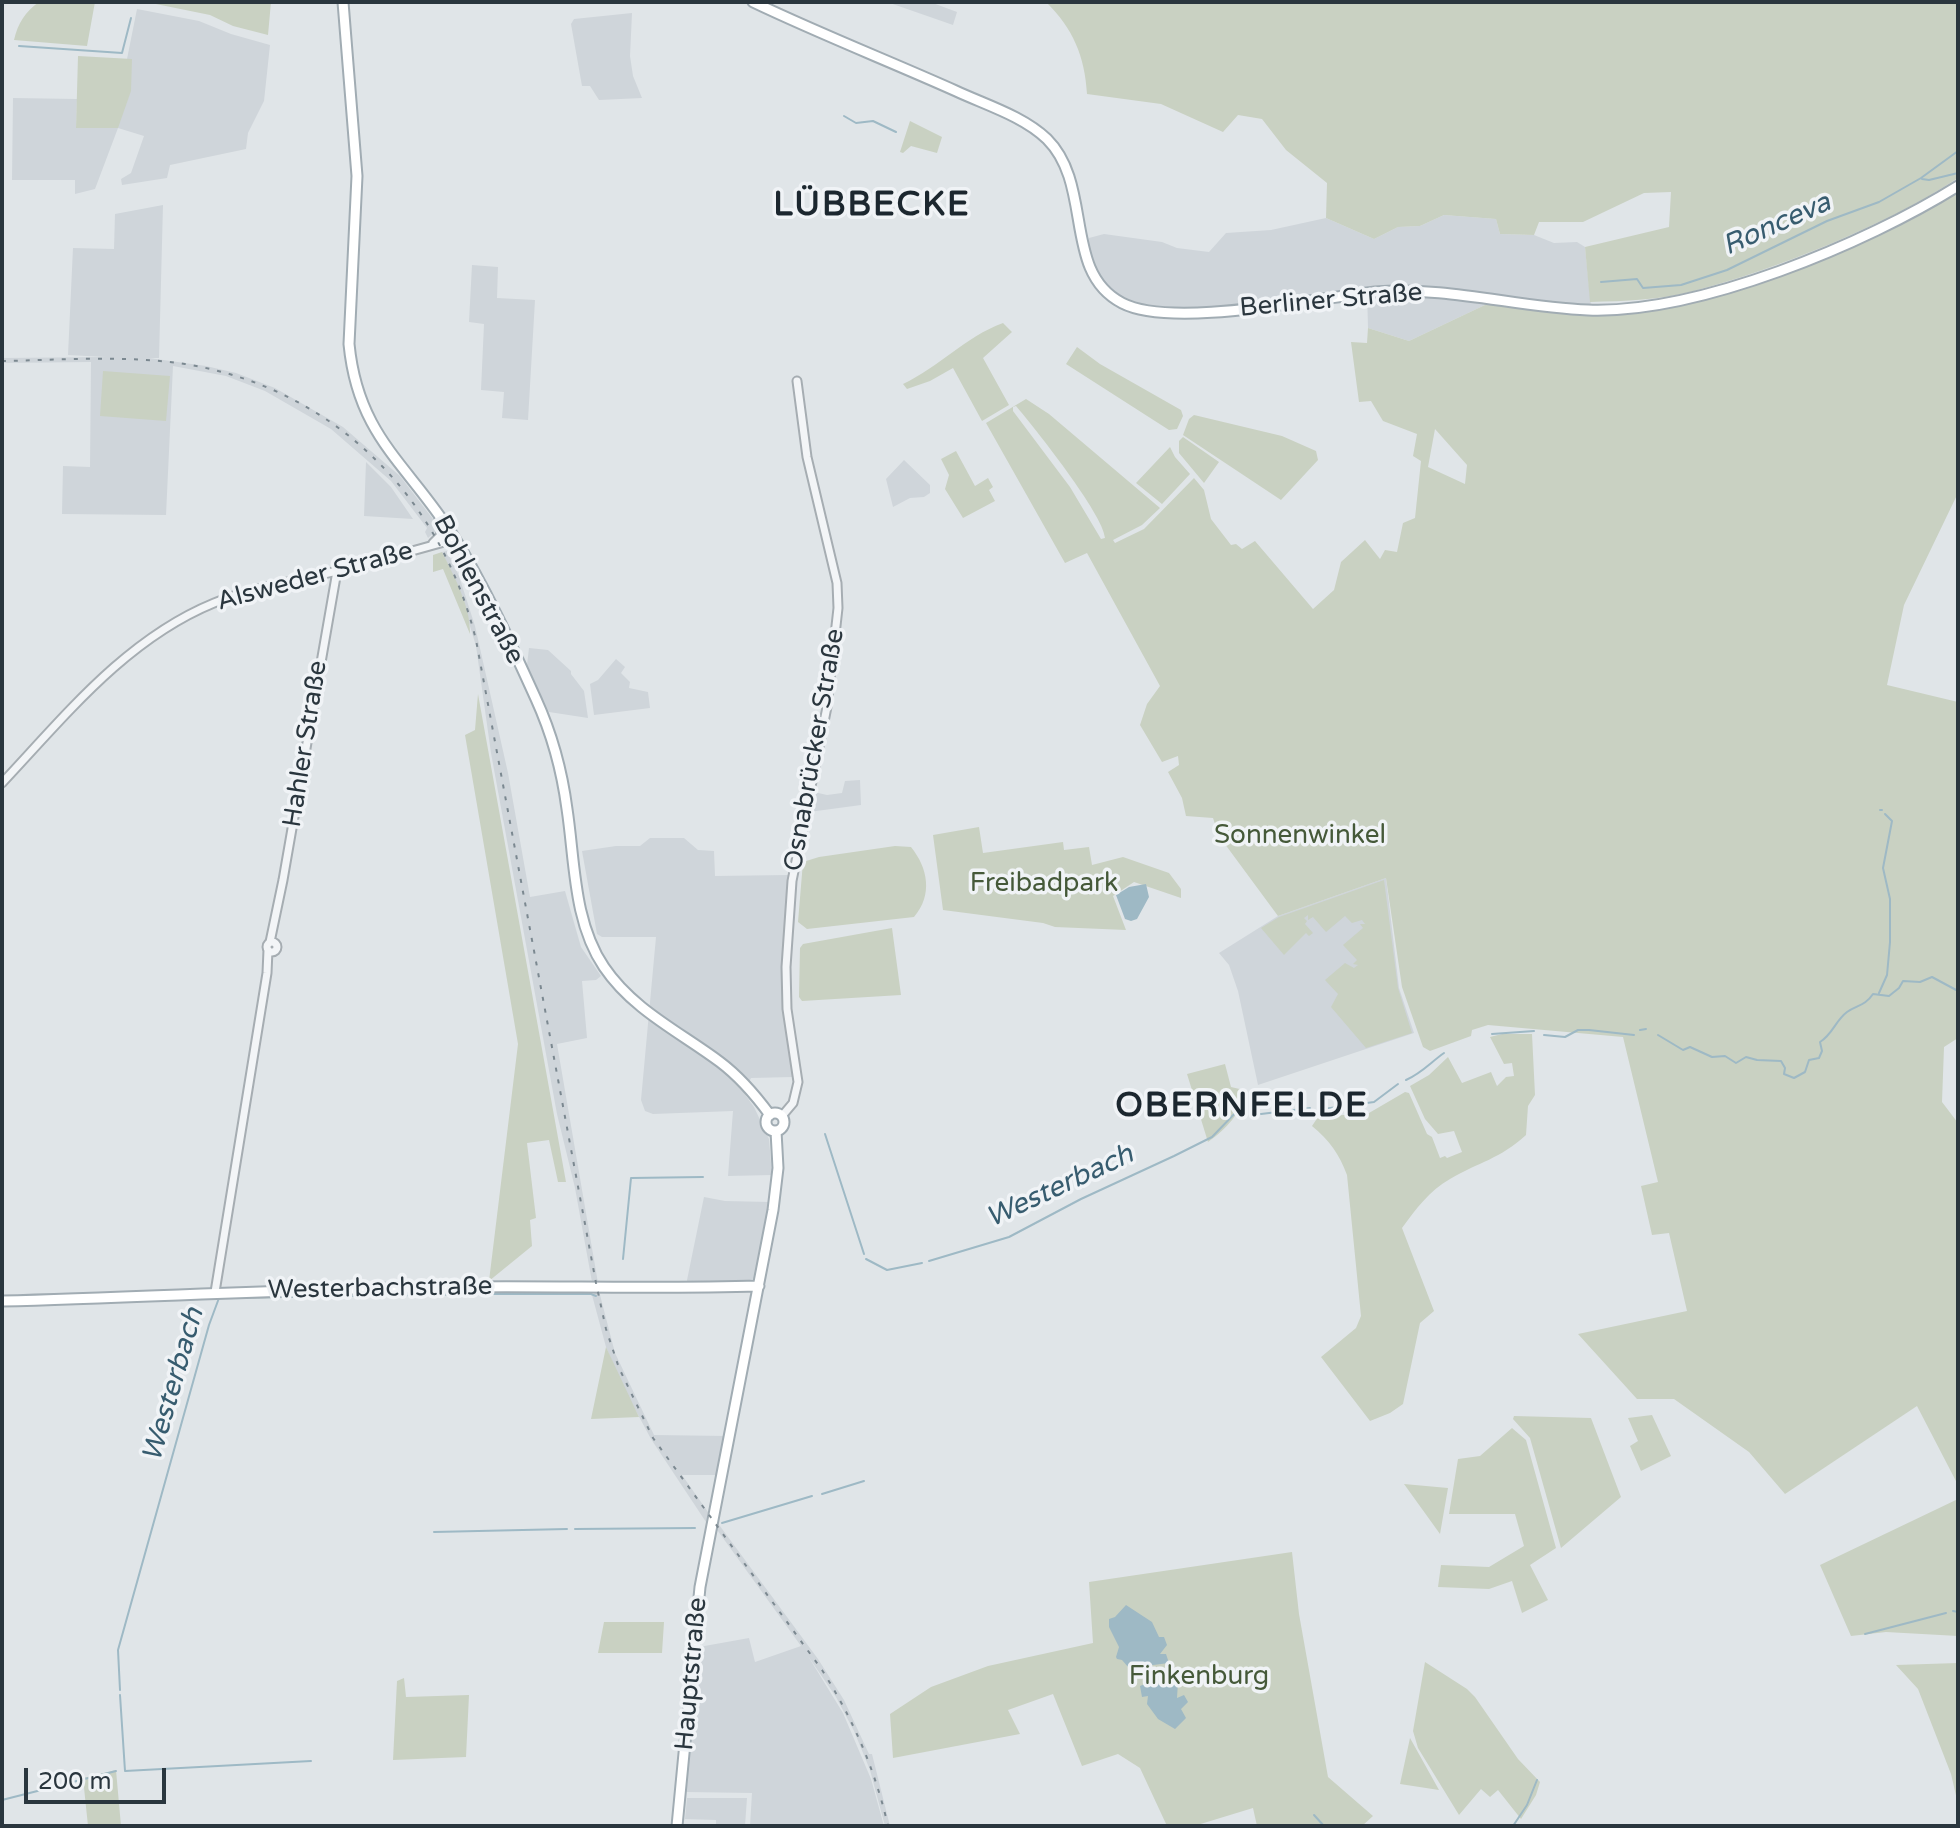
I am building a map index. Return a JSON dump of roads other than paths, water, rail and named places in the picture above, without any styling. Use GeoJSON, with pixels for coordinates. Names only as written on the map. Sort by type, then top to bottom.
{"type":"FeatureCollection","features":[{"type":"Feature","properties":{"kind":"main road","name":"Bohlenstraße"},"geometry":{"type":"LineString","coordinates":[[343,2],[357,176],[348,317],[355,384],[372,428],[455,539],[515,656],[548,729],[565,795],[580,907],[597,953],[615,981],[646,1012],[721,1063],[740,1079],[770,1115]]}},
{"type":"Feature","properties":{"kind":"main road","name":"Berliner Straße"},"geometry":{"type":"LineString","coordinates":[[753,2],[1017,119],[1050,143],[1068,171],[1076,196],[1086,258],[1097,281],[1124,304],[1163,313],[1196,313],[1409,291],[1448,292],[1583,310],[1656,306],[1713,292],[1807,259],[1857,238],[1958,186]]}},
{"type":"Feature","properties":{"kind":"main road"},"geometry":{"type":"LineString","coordinates":[[759,1286],[777,1180],[776,1131],[784,1124],[778,1113],[770,1115],[767,1124],[776,1131]]}},
{"type":"Feature","properties":{"kind":"main road","name":"Westerbachstraße"},"geometry":{"type":"LineString","coordinates":[[2,1301],[215,1292],[462,1287],[650,1289],[759,1286]]}},
{"type":"Feature","properties":{"kind":"main road","name":"Hauptstraße"},"geometry":{"type":"LineString","coordinates":[[677,1826],[700,1587],[759,1286]]}},
{"type":"Feature","properties":{"kind":"street","name":"Osnabrücker Straße"},"geometry":{"type":"LineString","coordinates":[[782,1116],[793,1103],[798,1082],[787,995],[792,881],[829,695],[838,608],[837,582],[807,457],[797,381]]}},
{"type":"Feature","properties":{"kind":"street"},"geometry":{"type":"LineString","coordinates":[[428,547],[441,535],[442,526],[437,513]]}},
{"type":"Feature","properties":{"kind":"street","name":"Alsweder Straße"},"geometry":{"type":"LineString","coordinates":[[2,783],[107,673],[166,628],[235,595],[455,539]]}},
{"type":"Feature","properties":{"kind":"street","name":"Hahler Straße"},"geometry":{"type":"LineString","coordinates":[[215,1292],[271,946],[337,571]]}},
{"type":"Feature","properties":{"kind":"water"},"geometry":{"type":"Polygon","coordinates":[[[1146,884],[1149,897],[1137,919],[1125,919],[1116,895],[1129,887],[1146,884]]]}},
{"type":"Feature","properties":{"kind":"water"},"geometry":{"type":"Polygon","coordinates":[[[1126,1605],[1152,1622],[1159,1637],[1164,1637],[1167,1645],[1160,1654],[1166,1654],[1169,1663],[1129,1668],[1117,1659],[1119,1647],[1109,1627],[1109,1619],[1126,1605]]]}},
{"type":"Feature","properties":{"kind":"water"},"geometry":{"type":"Polygon","coordinates":[[[1152,1681],[1160,1685],[1178,1682],[1177,1698],[1184,1695],[1188,1702],[1181,1709],[1186,1718],[1175,1729],[1158,1719],[1147,1704],[1148,1696],[1142,1697],[1140,1686],[1152,1681]]]}},
{"type":"Feature","properties":{"kind":"waterway","name":"Ronceva"},"geometry":{"type":"LineString","coordinates":[[19,46],[122,53],[131,18]]}},
{"type":"Feature","properties":{"kind":"waterway","name":"Ronceva"},"geometry":{"type":"LineString","coordinates":[[844,116],[856,123],[873,121],[896,132]]}},
{"type":"Feature","properties":{"kind":"waterway","name":"Ronceva"},"geometry":{"type":"LineString","coordinates":[[1601,282],[1637,279],[1643,288],[1681,285],[1727,270],[1827,221],[1879,202],[1921,178],[1958,151]]}},
{"type":"Feature","properties":{"kind":"waterway"},"geometry":{"type":"LineString","coordinates":[[1922,179],[1958,173]]}},
{"type":"Feature","properties":{"kind":"waterway","name":"Westerbach"},"geometry":{"type":"LineString","coordinates":[[1879,993],[1887,975],[1890,942],[1890,899],[1883,868],[1892,821],[1885,814]]}},
{"type":"Feature","properties":{"kind":"waterway","name":"Westerbach"},"geometry":{"type":"LineString","coordinates":[[1658,1035],[1683,1050],[1690,1047],[1712,1057],[1725,1056],[1736,1063],[1746,1057],[1781,1061],[1784,1074],[1794,1078],[1805,1072],[1809,1060],[1819,1058],[1822,1051],[1820,1042],[1843,1016],[1873,994],[1889,996],[1903,981],[1920,982],[1932,977],[1958,991]]}},
{"type":"Feature","properties":{"kind":"waterway","name":"Westerbach"},"geometry":{"type":"LineString","coordinates":[[1640,1030],[1646,1029]]}},
{"type":"Feature","properties":{"kind":"waterway","name":"Westerbach"},"geometry":{"type":"LineString","coordinates":[[1544,1035],[1565,1037],[1578,1030],[1634,1035]]}},
{"type":"Feature","properties":{"kind":"waterway","name":"Westerbach"},"geometry":{"type":"LineString","coordinates":[[1492,1034],[1534,1031]]}},
{"type":"Feature","properties":{"kind":"waterway","name":"Westerbach"},"geometry":{"type":"LineString","coordinates":[[1406,1080],[1444,1053]]}},
{"type":"Feature","properties":{"kind":"waterway","name":"Westerbach"},"geometry":{"type":"LineString","coordinates":[[1323,1109],[1374,1102],[1398,1084]]}},
{"type":"Feature","properties":{"kind":"waterway","name":"Westerbach"},"geometry":{"type":"LineString","coordinates":[[929,1261],[1009,1237],[1174,1156],[1212,1137],[1240,1108]]}},
{"type":"Feature","properties":{"kind":"waterway","name":"Westerbach"},"geometry":{"type":"LineString","coordinates":[[1261,1114],[1310,1108]]}},
{"type":"Feature","properties":{"kind":"waterway","name":"Westerbach"},"geometry":{"type":"LineString","coordinates":[[825,1134],[864,1254]]}},
{"type":"Feature","properties":{"kind":"waterway","name":"Westerbach"},"geometry":{"type":"LineString","coordinates":[[623,1259],[631,1178],[703,1177]]}},
{"type":"Feature","properties":{"kind":"waterway","name":"Westerbach"},"geometry":{"type":"LineString","coordinates":[[866,1259],[887,1270],[922,1263]]}},
{"type":"Feature","properties":{"kind":"waterway","name":"Westerbach"},"geometry":{"type":"LineString","coordinates":[[120,1690],[118,1650],[219,1298],[481,1294]]}},
{"type":"Feature","properties":{"kind":"waterway","name":"Westerbach"},"geometry":{"type":"LineString","coordinates":[[490,1294],[596,1296]]}},
{"type":"Feature","properties":{"kind":"waterway"},"geometry":{"type":"LineString","coordinates":[[822,1494],[864,1481]]}},
{"type":"Feature","properties":{"kind":"waterway"},"geometry":{"type":"LineString","coordinates":[[722,1523],[812,1496]]}},
{"type":"Feature","properties":{"kind":"waterway"},"geometry":{"type":"LineString","coordinates":[[575,1529],[695,1528]]}},
{"type":"Feature","properties":{"kind":"waterway"},"geometry":{"type":"LineString","coordinates":[[434,1532],[567,1529]]}},
{"type":"Feature","properties":{"kind":"waterway"},"geometry":{"type":"LineString","coordinates":[[1953,1611],[1958,1612]]}},
{"type":"Feature","properties":{"kind":"waterway"},"geometry":{"type":"LineString","coordinates":[[1865,1634],[1946,1613]]}},
{"type":"Feature","properties":{"kind":"waterway"},"geometry":{"type":"LineString","coordinates":[[120,1695],[125,1771],[311,1761]]}},
{"type":"Feature","properties":{"kind":"waterway"},"geometry":{"type":"LineString","coordinates":[[2,1800],[116,1771]]}},
{"type":"Feature","properties":{"kind":"waterway"},"geometry":{"type":"LineString","coordinates":[[1513,1826],[1527,1805],[1537,1780]]}},
{"type":"Feature","properties":{"kind":"waterway"},"geometry":{"type":"LineString","coordinates":[[1314,1815],[1324,1826]]}},
{"type":"Feature","properties":{"kind":"railway"},"geometry":{"type":"LineString","coordinates":[[2,361],[162,361],[239,377],[288,397],[333,424],[373,457],[408,496],[437,540],[460,588],[476,640],[596,1283],[619,1368],[653,1438],[833,1688],[870,1765],[888,1826]]}},
{"type":"Feature","properties":{"kind":"district","name":"LÜBBECKE"},"geometry":{"type":"Point","coordinates":[872,206]}},
{"type":"Feature","properties":{"kind":"district","name":"OBERNFELDE"},"geometry":{"type":"Point","coordinates":[1242,1107]}},
{"type":"Feature","properties":{"kind":"park label","name":"Sonnenwinkel"},"geometry":{"type":"Point","coordinates":[1300,836]}},
{"type":"Feature","properties":{"kind":"park label","name":"Freibadpark"},"geometry":{"type":"Point","coordinates":[1044,884]}},
{"type":"Feature","properties":{"kind":"park label","name":"Finkenburg"},"geometry":{"type":"Point","coordinates":[1199,1677]}}]}
